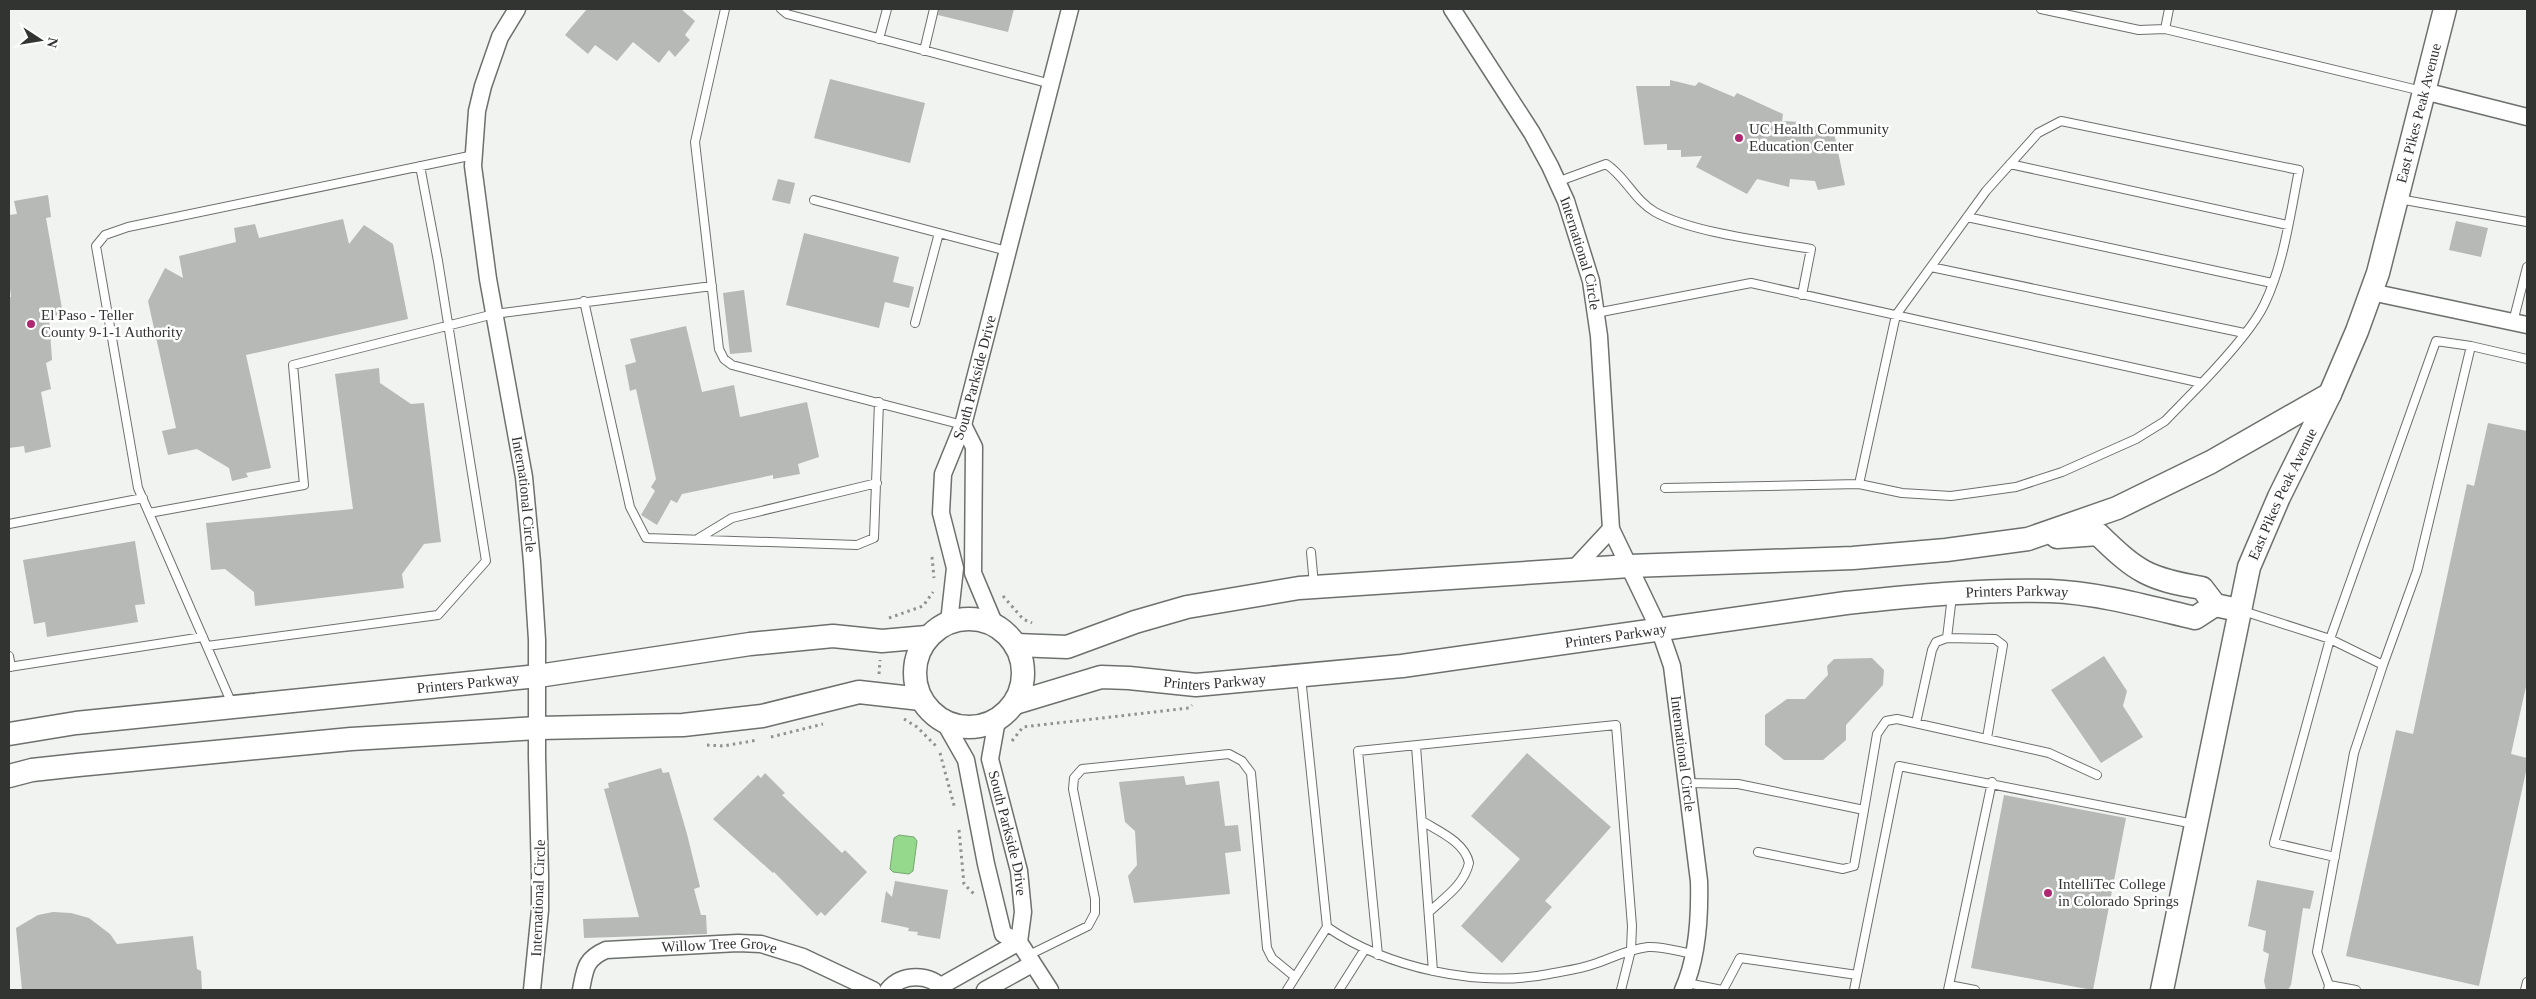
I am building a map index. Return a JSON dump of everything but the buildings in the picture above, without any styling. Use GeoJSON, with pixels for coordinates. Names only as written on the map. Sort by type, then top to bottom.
{"type":"FeatureCollection","features":[{"type":"Feature","properties":{"kind":"main road","name":"East Pikes Peak Avenue"},"geometry":{"type":"LineString","coordinates":[[2162,990],[2249,567],[2260,539],[2330,394],[2371,292],[2397,199],[2445,9]]}},
{"type":"Feature","properties":{"kind":"main road"},"geometry":{"type":"LineString","coordinates":[[2028,539],[2117,508],[2211,462],[2330,394]]}},
{"type":"Feature","properties":{"kind":"main road"},"geometry":{"type":"LineString","coordinates":[[1015,645],[1067,647],[1135,622],[1187,607],[1314,587],[1630,566],[1853,558],[1946,550],[2028,539],[2098,534],[2127,562],[2143,573],[2170,582],[2202,588],[2215,606],[2240,610]]}},
{"type":"Feature","properties":{"kind":"main road","name":"Printers Parkway"},"geometry":{"type":"LineString","coordinates":[[1015,703],[1102,677],[1196,685],[1300,675],[1452,660],[1846,603],[1952,594],[2051,591],[2091,596],[2195,618],[2215,606]]}},
{"type":"Feature","properties":{"kind":"main road"},"geometry":{"type":"LineString","coordinates":[[945,723],[972,727],[997,720],[1015,703],[1022,680],[1020,657],[1015,645],[1011,638],[994,623],[977,620],[949,622]]}},
{"type":"Feature","properties":{"kind":"main road","name":"South Parkside Drive"},"geometry":{"type":"LineString","coordinates":[[945,723],[924,706],[916,682],[916,656],[927,637],[949,622]]}},
{"type":"Feature","properties":{"kind":"main road","name":"Printers Parkway"},"geometry":{"type":"LineString","coordinates":[[9,734],[76,723],[538,676],[750,644],[833,636],[882,642],[927,637]]}},
{"type":"Feature","properties":{"kind":"main road"},"geometry":{"type":"LineString","coordinates":[[9,776],[32,770],[78,765],[351,739],[538,728],[683,725],[762,716],[859,692],[922,699]]}},
{"type":"Feature","properties":{"kind":"street","name":"International Circle"},"geometry":{"type":"LineString","coordinates":[[517,9],[500,37],[483,86],[477,111],[474,155],[475,193],[494,314],[512,400],[524,477],[532,562],[538,676],[540,910],[532,990]]}},
{"type":"Feature","properties":{"kind":"street","name":"South Parkside Drive"},"geometry":{"type":"LineString","coordinates":[[949,622],[955,568],[941,513],[943,474],[963,425],[1070,9]]}},
{"type":"Feature","properties":{"kind":"street","name":"International Circle"},"geometry":{"type":"LineString","coordinates":[[1452,9],[1532,133],[1557,182],[1579,240],[1591,282],[1599,336],[1611,529],[1660,631],[1672,666],[1700,897],[1698,931],[1685,987]]}},
{"type":"Feature","properties":{"kind":"street"},"geometry":{"type":"LineString","coordinates":[[2424,91],[2527,118]]}},
{"type":"Feature","properties":{"kind":"street"},"geometry":{"type":"LineString","coordinates":[[2371,292],[2520,323]]}},
{"type":"Feature","properties":{"kind":"street"},"geometry":{"type":"LineString","coordinates":[[963,425],[974,447],[973,573],[994,623]]}},
{"type":"Feature","properties":{"kind":"street"},"geometry":{"type":"LineString","coordinates":[[1573,570],[1611,529]]}},
{"type":"Feature","properties":{"kind":"street","name":"South Parkside Drive"},"geometry":{"type":"LineString","coordinates":[[997,720],[990,759],[1019,871],[1026,954]]}},
{"type":"Feature","properties":{"kind":"street","name":"South Parkside Drive"},"geometry":{"type":"LineString","coordinates":[[945,723],[966,760],[986,864],[1003,934],[1026,954],[1050,990]]}},
{"type":"Feature","properties":{"kind":"street","name":"Willow Tree Grove"},"geometry":{"type":"LineString","coordinates":[[581,990],[585,968],[594,956],[606,950],[738,943],[761,944],[781,949],[873,990]]}},
{"type":"Feature","properties":{"kind":"street"},"geometry":{"type":"LineString","coordinates":[[888,990],[903,979],[919,976],[930,979],[942,988],[1026,954]]}},
{"type":"Feature","properties":{"kind":"street"},"geometry":{"type":"LineString","coordinates":[[985,990],[1026,954]]}},
{"type":"Feature","properties":{"kind":"lane"},"geometry":{"type":"LineString","coordinates":[[725,9],[695,142],[719,349],[724,359],[732,365],[963,425]]}},
{"type":"Feature","properties":{"kind":"lane"},"geometry":{"type":"LineString","coordinates":[[781,9],[787,14],[1051,84]]}},
{"type":"Feature","properties":{"kind":"lane"},"geometry":{"type":"LineString","coordinates":[[879,39],[887,9]]}},
{"type":"Feature","properties":{"kind":"lane"},"geometry":{"type":"LineString","coordinates":[[924,50],[934,9]]}},
{"type":"Feature","properties":{"kind":"lane"},"geometry":{"type":"LineString","coordinates":[[2041,9],[2139,30],[2165,29],[2424,91]]}},
{"type":"Feature","properties":{"kind":"lane"},"geometry":{"type":"LineString","coordinates":[[2165,29],[2169,9]]}},
{"type":"Feature","properties":{"kind":"lane"},"geometry":{"type":"LineString","coordinates":[[1665,488],[1859,484],[1902,493],[1951,496],[2016,487],[2062,472],[2136,439],[2165,422],[2227,356],[2264,306],[2288,224],[2299,170],[2061,121],[2038,134],[2010,164],[1967,217],[1896,315],[1859,484]]}},
{"type":"Feature","properties":{"kind":"lane"},"geometry":{"type":"LineString","coordinates":[[234,708],[138,488],[96,246],[106,234],[128,227],[474,155]]}},
{"type":"Feature","properties":{"kind":"lane"},"geometry":{"type":"LineString","coordinates":[[1557,182],[1606,164],[1616,171],[1637,198],[1655,212],[1701,228],[1811,249],[1802,295]]}},
{"type":"Feature","properties":{"kind":"lane"},"geometry":{"type":"LineString","coordinates":[[2010,164],[2288,224]]}},
{"type":"Feature","properties":{"kind":"lane"},"geometry":{"type":"LineString","coordinates":[[207,646],[438,615],[486,561],[420,166]]}},
{"type":"Feature","properties":{"kind":"lane"},"geometry":{"type":"LineString","coordinates":[[2397,199],[2527,222]]}},
{"type":"Feature","properties":{"kind":"lane"},"geometry":{"type":"LineString","coordinates":[[814,200],[1007,251]]}},
{"type":"Feature","properties":{"kind":"lane"},"geometry":{"type":"LineString","coordinates":[[1967,217],[2272,283]]}},
{"type":"Feature","properties":{"kind":"lane"},"geometry":{"type":"LineString","coordinates":[[915,323],[939,233]]}},
{"type":"Feature","properties":{"kind":"lane"},"geometry":{"type":"LineString","coordinates":[[1931,267],[2244,333]]}},
{"type":"Feature","properties":{"kind":"lane"},"geometry":{"type":"LineString","coordinates":[[2520,323],[2527,267]]}},
{"type":"Feature","properties":{"kind":"lane"},"geometry":{"type":"LineString","coordinates":[[1596,313],[1750,283],[2202,383]]}},
{"type":"Feature","properties":{"kind":"lane"},"geometry":{"type":"LineString","coordinates":[[149,513],[304,485],[293,365],[494,314],[712,286]]}},
{"type":"Feature","properties":{"kind":"lane"},"geometry":{"type":"LineString","coordinates":[[584,301],[630,507],[646,538],[699,538],[857,544],[874,538],[879,402]]}},
{"type":"Feature","properties":{"kind":"lane"},"geometry":{"type":"LineString","coordinates":[[2335,856],[2274,843],[2330,639],[2436,341],[2471,346],[2527,359]]}},
{"type":"Feature","properties":{"kind":"lane"},"geometry":{"type":"LineString","coordinates":[[2356,990],[2328,987],[2318,952],[2335,856],[2354,753],[2417,571],[2471,346]]}},
{"type":"Feature","properties":{"kind":"lane"},"geometry":{"type":"LineString","coordinates":[[699,538],[732,518],[877,483]]}},
{"type":"Feature","properties":{"kind":"lane"},"geometry":{"type":"LineString","coordinates":[[9,524],[143,498]]}},
{"type":"Feature","properties":{"kind":"lane"},"geometry":{"type":"LineString","coordinates":[[1311,552],[1314,587]]}},
{"type":"Feature","properties":{"kind":"lane"},"geometry":{"type":"LineString","coordinates":[[1948,638],[1952,594]]}},
{"type":"Feature","properties":{"kind":"lane"},"geometry":{"type":"LineString","coordinates":[[2240,610],[2330,639],[2383,665]]}},
{"type":"Feature","properties":{"kind":"lane"},"geometry":{"type":"LineString","coordinates":[[9,656],[10,667],[203,637]]}},
{"type":"Feature","properties":{"kind":"lane"},"geometry":{"type":"LineString","coordinates":[[1916,723],[1932,650],[1936,642],[1948,638],[1995,639],[2003,645],[1987,738]]}},
{"type":"Feature","properties":{"kind":"lane"},"geometry":{"type":"LineString","coordinates":[[1286,990],[1327,927],[1300,675]]}},
{"type":"Feature","properties":{"kind":"lane"},"geometry":{"type":"LineString","coordinates":[[1758,852],[1843,869],[1854,866],[1877,734],[1886,721],[1897,719],[2049,753],[2097,775]]}},
{"type":"Feature","properties":{"kind":"lane"},"geometry":{"type":"LineString","coordinates":[[1378,954],[1358,751],[1616,726],[1632,926],[1631,950],[1621,990]]}},
{"type":"Feature","properties":{"kind":"lane"},"geometry":{"type":"LineString","coordinates":[[1416,746],[1433,971]]}},
{"type":"Feature","properties":{"kind":"lane"},"geometry":{"type":"LineString","coordinates":[[1026,954],[1088,926],[1095,913],[1095,899],[1074,788],[1074,778],[1082,769],[1229,754],[1242,761],[1252,773],[1267,948],[1272,958],[1295,977]]}},
{"type":"Feature","properties":{"kind":"lane"},"geometry":{"type":"LineString","coordinates":[[1854,990],[1899,766],[1992,782],[2196,824]]}},
{"type":"Feature","properties":{"kind":"lane"},"geometry":{"type":"LineString","coordinates":[[1975,990],[1949,988],[1992,782]]}},
{"type":"Feature","properties":{"kind":"lane"},"geometry":{"type":"LineString","coordinates":[[1687,783],[1738,784],[1864,810]]}},
{"type":"Feature","properties":{"kind":"lane"},"geometry":{"type":"LineString","coordinates":[[1422,821],[1460,846],[1468,857],[1469,863],[1464,877],[1457,886],[1429,912]]}},
{"type":"Feature","properties":{"kind":"lane"},"geometry":{"type":"LineString","coordinates":[[1327,927],[1364,949],[1378,954],[1433,971],[1470,976],[1526,977],[1592,965],[1631,950],[1650,947],[1693,954]]}},
{"type":"Feature","properties":{"kind":"lane"},"geometry":{"type":"LineString","coordinates":[[1339,990],[1364,949]]}},
{"type":"Feature","properties":{"kind":"lane"},"geometry":{"type":"LineString","coordinates":[[1685,987],[1723,990],[1740,958],[1857,975]]}},
{"type":"Feature","properties":{"kind":"lane"},"geometry":{"type":"LineString","coordinates":[[2525,990],[2527,982]]}},
{"type":"Feature","properties":{"kind":"path"},"geometry":{"type":"LineString","coordinates":[[884,620],[923,606],[933,592],[931,550]]}},
{"type":"Feature","properties":{"kind":"path"},"geometry":{"type":"LineString","coordinates":[[999,590],[1022,619],[1038,626]]}},
{"type":"Feature","properties":{"kind":"path"},"geometry":{"type":"LineString","coordinates":[[901,718],[917,728],[939,750],[956,812]]}},
{"type":"Feature","properties":{"kind":"path"},"geometry":{"type":"LineString","coordinates":[[770,738],[813,728],[829,722]]}},
{"type":"Feature","properties":{"kind":"path"},"geometry":{"type":"LineString","coordinates":[[704,745],[723,746],[761,739]]}},
{"type":"Feature","properties":{"kind":"path"},"geometry":{"type":"LineString","coordinates":[[958,820],[964,884],[999,919]]}},
{"type":"Feature","properties":{"kind":"shaded area"},"geometry":{"type":"Polygon","coordinates":[[[899,835],[914,837],[917,841],[913,871],[909,874],[893,872],[890,869],[894,838],[899,835]]]}},
{"type":"Feature","properties":{"kind":"place","name":"UC Health Community Education Center"},"geometry":{"type":"Point","coordinates":[1739,138]}},
{"type":"Feature","properties":{"kind":"place","name":"El Paso - Teller County 9-1-1 Authority"},"geometry":{"type":"Point","coordinates":[31,324]}},
{"type":"Feature","properties":{"kind":"place","name":"IntelliTec College in Colorado Springs"},"geometry":{"type":"Point","coordinates":[2048,893]}}]}
